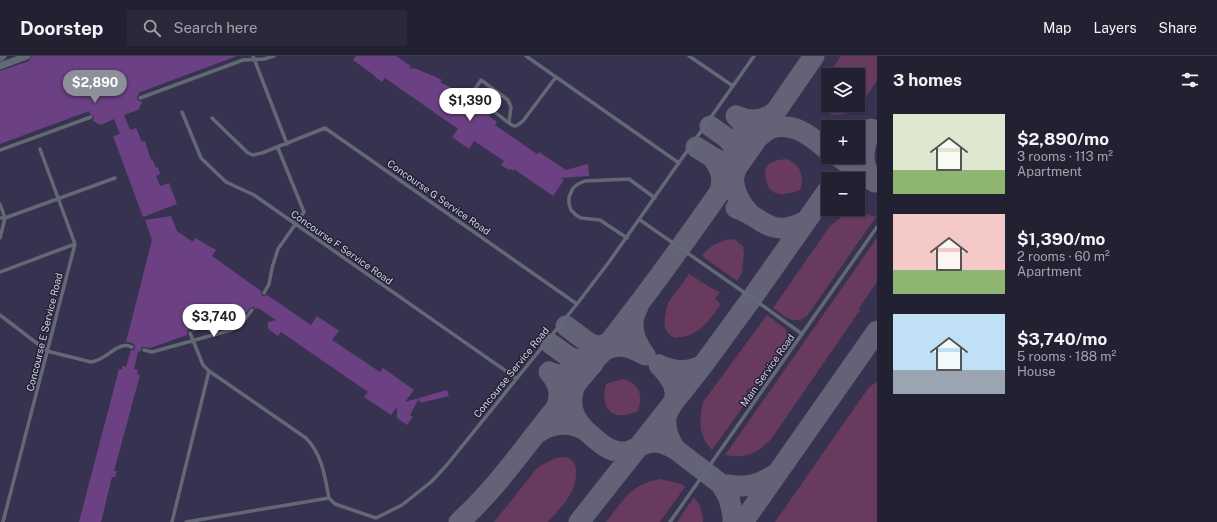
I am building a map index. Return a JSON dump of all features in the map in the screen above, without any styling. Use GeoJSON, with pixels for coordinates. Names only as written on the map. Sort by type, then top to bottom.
{"type":"FeatureCollection","features":[{"type":"Feature","properties":{"kind":"street"},"geometry":{"type":"LineString","coordinates":[[0,66],[27,56]]}},
{"type":"Feature","properties":{"kind":"lane"},"geometry":{"type":"LineString","coordinates":[[140,98],[243,60],[254,58],[264,59],[274,56]]}},
{"type":"Feature","properties":{"kind":"lane"},"geometry":{"type":"LineString","coordinates":[[526,56],[679,163]]}},
{"type":"Feature","properties":{"kind":"lane"},"geometry":{"type":"LineString","coordinates":[[689,56],[733,86]]}},
{"type":"Feature","properties":{"kind":"lane","name":"Concourse Service Road"},"geometry":{"type":"LineString","coordinates":[[329,498],[335,504],[376,518],[402,505],[431,482],[446,466],[577,304],[640,220],[754,56]]}},
{"type":"Feature","properties":{"kind":"lane"},"geometry":{"type":"LineString","coordinates":[[212,118],[248,153],[253,155],[287,144],[254,58]]}},
{"type":"Feature","properties":{"kind":"lane"},"geometry":{"type":"LineString","coordinates":[[509,122],[511,107],[508,100],[481,80],[469,98],[470,101],[495,112],[509,122],[515,126],[517,126],[524,121],[556,77]]}},
{"type":"Feature","properties":{"kind":"lane","name":"Concourse F Service Road"},"geometry":{"type":"LineString","coordinates":[[182,112],[202,158],[226,182],[254,195],[516,378]]}},
{"type":"Feature","properties":{"kind":"lane"},"geometry":{"type":"LineString","coordinates":[[0,150],[91,117]]}},
{"type":"Feature","properties":{"kind":"lane","name":"Concourse G Service Road"},"geometry":{"type":"LineString","coordinates":[[287,144],[325,128],[577,304]]}},
{"type":"Feature","properties":{"kind":"lane"},"geometry":{"type":"LineString","coordinates":[[264,293],[269,284],[278,249],[304,212],[278,148]]}},
{"type":"Feature","properties":{"kind":"lane"},"geometry":{"type":"LineString","coordinates":[[0,272],[75,244],[40,149]]}},
{"type":"Feature","properties":{"kind":"lane"},"geometry":{"type":"LineString","coordinates":[[0,218],[5,218],[115,178]]}},
{"type":"Feature","properties":{"kind":"lane"},"geometry":{"type":"LineString","coordinates":[[627,238],[600,220],[581,218],[576,215],[569,204],[569,197],[573,188],[585,181],[629,179],[655,198]]}},
{"type":"Feature","properties":{"kind":"lane"},"geometry":{"type":"LineString","coordinates":[[0,204],[5,218],[0,238]]}},
{"type":"Feature","properties":{"kind":"lane"},"geometry":{"type":"LineString","coordinates":[[640,220],[802,334]]}},
{"type":"Feature","properties":{"kind":"lane","name":"Main Service Road"},"geometry":{"type":"LineString","coordinates":[[670,522],[877,227]]}},
{"type":"Feature","properties":{"kind":"lane","name":"Concourse E Service Road"},"geometry":{"type":"LineString","coordinates":[[3,522],[75,244]]}},
{"type":"Feature","properties":{"kind":"lane"},"geometry":{"type":"LineString","coordinates":[[144,350],[152,352],[231,330],[241,324],[252,310]]}},
{"type":"Feature","properties":{"kind":"lane"},"geometry":{"type":"LineString","coordinates":[[0,315],[47,351],[91,362],[97,361],[123,346],[132,346]]}},
{"type":"Feature","properties":{"kind":"lane"},"geometry":{"type":"LineString","coordinates":[[186,522],[329,498],[317,452],[313,445],[306,438],[209,371],[203,365],[190,333]]}},
{"type":"Feature","properties":{"kind":"lane"},"geometry":{"type":"LineString","coordinates":[[172,522],[209,371]]}},
{"type":"Feature","properties":{"kind":"shaded area"},"geometry":{"type":"Polygon","coordinates":[[[0,56],[877,56],[877,522],[0,522],[0,56]]]}},
{"type":"Feature","properties":{"kind":"shaded area"},"geometry":{"type":"Polygon","coordinates":[[[841,56],[877,56],[877,81],[865,98],[865,68],[833,68],[841,56]]]}},
{"type":"Feature","properties":{"kind":"shaded area"},"geometry":{"type":"Polygon","coordinates":[[[828,112],[849,112],[844,114],[832,115],[828,112]]]}},
{"type":"Feature","properties":{"kind":"shaded area"},"geometry":{"type":"Polygon","coordinates":[[[785,159],[794,163],[800,170],[802,180],[800,190],[778,194],[767,185],[765,175],[766,170],[767,166],[771,163],[785,159]]]}},
{"type":"Feature","properties":{"kind":"shaded area"},"geometry":{"type":"Polygon","coordinates":[[[865,214],[876,217],[807,316],[797,320],[789,319],[773,308],[830,226],[843,216],[865,216],[865,214]]]}},
{"type":"Feature","properties":{"kind":"shaded area"},"geometry":{"type":"Polygon","coordinates":[[[877,238],[877,282],[859,308],[860,310],[772,438],[762,448],[751,454],[739,456],[725,455],[877,238]]]}},
{"type":"Feature","properties":{"kind":"shaded area"},"geometry":{"type":"Polygon","coordinates":[[[734,239],[743,246],[744,254],[742,273],[737,281],[702,256],[716,244],[734,239]]]}},
{"type":"Feature","properties":{"kind":"shaded area"},"geometry":{"type":"Polygon","coordinates":[[[689,274],[720,292],[715,299],[721,304],[707,323],[697,331],[691,335],[675,338],[667,332],[666,329],[666,310],[668,303],[689,274]]]}},
{"type":"Feature","properties":{"kind":"shaded area"},"geometry":{"type":"Polygon","coordinates":[[[767,315],[783,327],[788,333],[789,337],[787,345],[712,450],[704,439],[701,428],[700,422],[703,402],[767,315]]]}},
{"type":"Feature","properties":{"kind":"shaded area"},"geometry":{"type":"Polygon","coordinates":[[[624,379],[634,384],[639,391],[640,400],[638,411],[627,415],[614,414],[605,404],[604,394],[606,384],[624,379]]]}},
{"type":"Feature","properties":{"kind":"shaded area"},"geometry":{"type":"Polygon","coordinates":[[[877,382],[877,522],[775,522],[869,387],[877,382]]]}},
{"type":"Feature","properties":{"kind":"shaded area"},"geometry":{"type":"Polygon","coordinates":[[[567,457],[575,464],[576,479],[574,486],[563,505],[548,522],[494,522],[537,468],[556,458],[567,457]]]}},
{"type":"Feature","properties":{"kind":"shaded area"},"geometry":{"type":"Polygon","coordinates":[[[660,479],[682,484],[685,487],[660,522],[606,522],[628,494],[634,489],[641,485],[660,479]]]}},
{"type":"Feature","properties":{"kind":"shaded area"},"geometry":{"type":"Polygon","coordinates":[[[694,497],[701,509],[703,522],[677,522],[694,497]]]}},
{"type":"Feature","properties":{"kind":"building"},"geometry":{"type":"Polygon","coordinates":[[[32,56],[237,56],[138,93],[139,95],[137,96],[137,99],[142,103],[138,110],[124,115],[130,130],[136,128],[142,142],[145,141],[151,160],[152,159],[156,168],[158,167],[160,174],[156,176],[160,186],[169,183],[177,204],[143,217],[113,136],[120,134],[114,119],[101,125],[93,121],[94,116],[90,114],[89,111],[0,144],[0,71],[29,61],[32,56]]]}},
{"type":"Feature","properties":{"kind":"building"},"geometry":{"type":"Polygon","coordinates":[[[356,56],[396,56],[411,66],[409,69],[414,68],[442,80],[440,82],[459,92],[458,93],[471,106],[488,113],[490,115],[489,116],[497,122],[495,125],[537,154],[539,152],[566,170],[588,164],[589,176],[561,178],[564,180],[553,196],[514,169],[513,171],[510,169],[509,170],[501,165],[504,161],[474,141],[469,149],[452,137],[458,129],[385,78],[382,82],[375,77],[353,60],[356,56]]]}},
{"type":"Feature","properties":{"kind":"building"},"geometry":{"type":"Polygon","coordinates":[[[171,216],[177,231],[193,242],[195,238],[216,250],[212,256],[261,291],[262,296],[267,295],[311,325],[317,316],[339,331],[332,340],[380,372],[383,368],[414,390],[405,402],[419,398],[410,415],[413,417],[407,425],[397,418],[397,407],[391,415],[364,397],[368,392],[281,332],[278,336],[268,329],[268,322],[276,320],[258,308],[255,309],[254,307],[251,307],[246,313],[193,332],[192,330],[189,330],[187,331],[187,335],[150,348],[141,348],[141,351],[138,352],[134,369],[138,370],[137,374],[140,375],[114,471],[117,471],[115,477],[112,477],[101,522],[79,522],[119,369],[122,370],[122,366],[126,367],[131,350],[134,350],[135,348],[135,345],[132,343],[126,342],[152,240],[145,220],[171,216]]]}},
{"type":"Feature","properties":{"kind":"building"},"geometry":{"type":"Polygon","coordinates":[[[447,390],[449,396],[420,403],[419,398],[447,390]]]}},
{"type":"Feature","properties":{"kind":"taxiway"},"geometry":{"type":"LineString","coordinates":[[459,522],[473,509],[510,467],[658,279],[814,56]]}},
{"type":"Feature","properties":{"kind":"taxiway"},"geometry":{"type":"LineString","coordinates":[[748,151],[750,140],[748,132],[744,124],[736,116],[757,120],[767,117],[776,111]]}},
{"type":"Feature","properties":{"kind":"taxiway"},"geometry":{"type":"LineString","coordinates":[[710,126],[727,138]]}},
{"type":"Feature","properties":{"kind":"taxiway"},"geometry":{"type":"LineString","coordinates":[[749,213],[735,191],[734,175],[738,158],[734,147],[727,138],[738,143],[745,144],[755,140],[767,130],[772,128],[787,127],[803,132],[821,144]]}},
{"type":"Feature","properties":{"kind":"taxiway"},"geometry":{"type":"LineString","coordinates":[[871,129],[866,143],[864,157],[866,169],[875,182]]}},
{"type":"Feature","properties":{"kind":"taxiway"},"geometry":{"type":"LineString","coordinates":[[696,147],[712,157]]}},
{"type":"Feature","properties":{"kind":"taxiway"},"geometry":{"type":"LineString","coordinates":[[719,193],[722,179],[718,165],[712,157],[720,161],[728,162],[740,160],[744,157]]}},
{"type":"Feature","properties":{"kind":"taxiway"},"geometry":{"type":"LineString","coordinates":[[849,164],[873,181]]}},
{"type":"Feature","properties":{"kind":"taxiway"},"geometry":{"type":"LineString","coordinates":[[579,522],[703,365],[821,200]]}},
{"type":"Feature","properties":{"kind":"taxiway"},"geometry":{"type":"LineString","coordinates":[[736,208],[770,226],[775,227],[791,227],[807,220]]}},
{"type":"Feature","properties":{"kind":"taxiway"},"geometry":{"type":"LineString","coordinates":[[603,351],[620,346],[630,348],[645,355],[635,338],[633,326],[633,320],[638,307]]}},
{"type":"Feature","properties":{"kind":"taxiway"},"geometry":{"type":"LineString","coordinates":[[566,326],[589,343]]}},
{"type":"Feature","properties":{"kind":"taxiway"},"geometry":{"type":"LineString","coordinates":[[743,522],[877,331]]}},
{"type":"Feature","properties":{"kind":"taxiway"},"geometry":{"type":"LineString","coordinates":[[556,409],[559,394],[555,380],[549,372],[558,375],[567,375],[585,371],[595,360],[594,352],[589,343],[601,346],[612,340]]}},
{"type":"Feature","properties":{"kind":"taxiway"},"geometry":{"type":"LineString","coordinates":[[551,344],[569,357]]}},
{"type":"Feature","properties":{"kind":"taxiway"},"geometry":{"type":"LineString","coordinates":[[537,433],[549,427],[561,424],[573,425],[585,430],[578,422],[572,408],[572,397],[578,370],[569,357],[585,361],[600,355]]}},
{"type":"Feature","properties":{"kind":"taxiway"},"geometry":{"type":"LineString","coordinates":[[585,430],[612,450],[625,452],[654,442],[662,443],[675,449],[666,428],[667,414],[674,401],[675,392],[673,383],[659,365],[681,371],[697,368],[703,365]]}},
{"type":"Feature","properties":{"kind":"taxiway"},"geometry":{"type":"LineString","coordinates":[[675,449],[721,484],[729,498],[733,522]]}},
{"type":"Feature","properties":{"kind":"taxiway"},"geometry":{"type":"LineString","coordinates":[[721,484],[737,486],[757,484],[777,473]]}}]}
